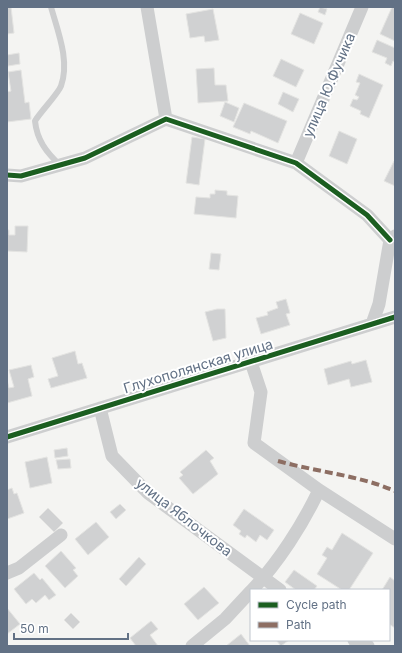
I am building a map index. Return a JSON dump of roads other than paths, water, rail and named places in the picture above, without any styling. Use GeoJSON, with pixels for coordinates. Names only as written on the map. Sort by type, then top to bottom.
{"type":"FeatureCollection","features":[{"type":"Feature","properties":{"kind":"street"},"geometry":{"type":"LineString","coordinates":[[147,7],[166,119]]}},
{"type":"Feature","properties":{"kind":"street","name":"улица Ю.Фучика"},"geometry":{"type":"LineString","coordinates":[[296,163],[362,7]]}},
{"type":"Feature","properties":{"kind":"street"},"geometry":{"type":"LineString","coordinates":[[7,175],[21,176],[85,158],[166,119],[296,163],[367,215],[393,238],[379,304],[372,324]]}},
{"type":"Feature","properties":{"kind":"street","name":"Глухополянская улица"},"geometry":{"type":"LineString","coordinates":[[7,437],[395,317]]}},
{"type":"Feature","properties":{"kind":"street"},"geometry":{"type":"LineString","coordinates":[[251,362],[261,392],[254,443],[319,490],[395,539]]}},
{"type":"Feature","properties":{"kind":"street","name":"улица Яблочкова"},"geometry":{"type":"LineString","coordinates":[[100,408],[112,456],[148,493],[279,589]]}},
{"type":"Feature","properties":{"kind":"street"},"geometry":{"type":"LineString","coordinates":[[254,589],[310,510],[319,490]]}},
{"type":"Feature","properties":{"kind":"street"},"geometry":{"type":"LineString","coordinates":[[7,573],[19,568],[61,535]]}},
{"type":"Feature","properties":{"kind":"street"},"geometry":{"type":"LineString","coordinates":[[192,646],[224,619],[250,593]]}},
{"type":"Feature","properties":{"kind":"street"},"geometry":{"type":"LineString","coordinates":[[356,641],[368,646]]}},
{"type":"Feature","properties":{"kind":"lane"},"geometry":{"type":"LineString","coordinates":[[51,7],[65,66],[61,87],[35,121],[36,134],[49,155],[60,165]]}}]}
